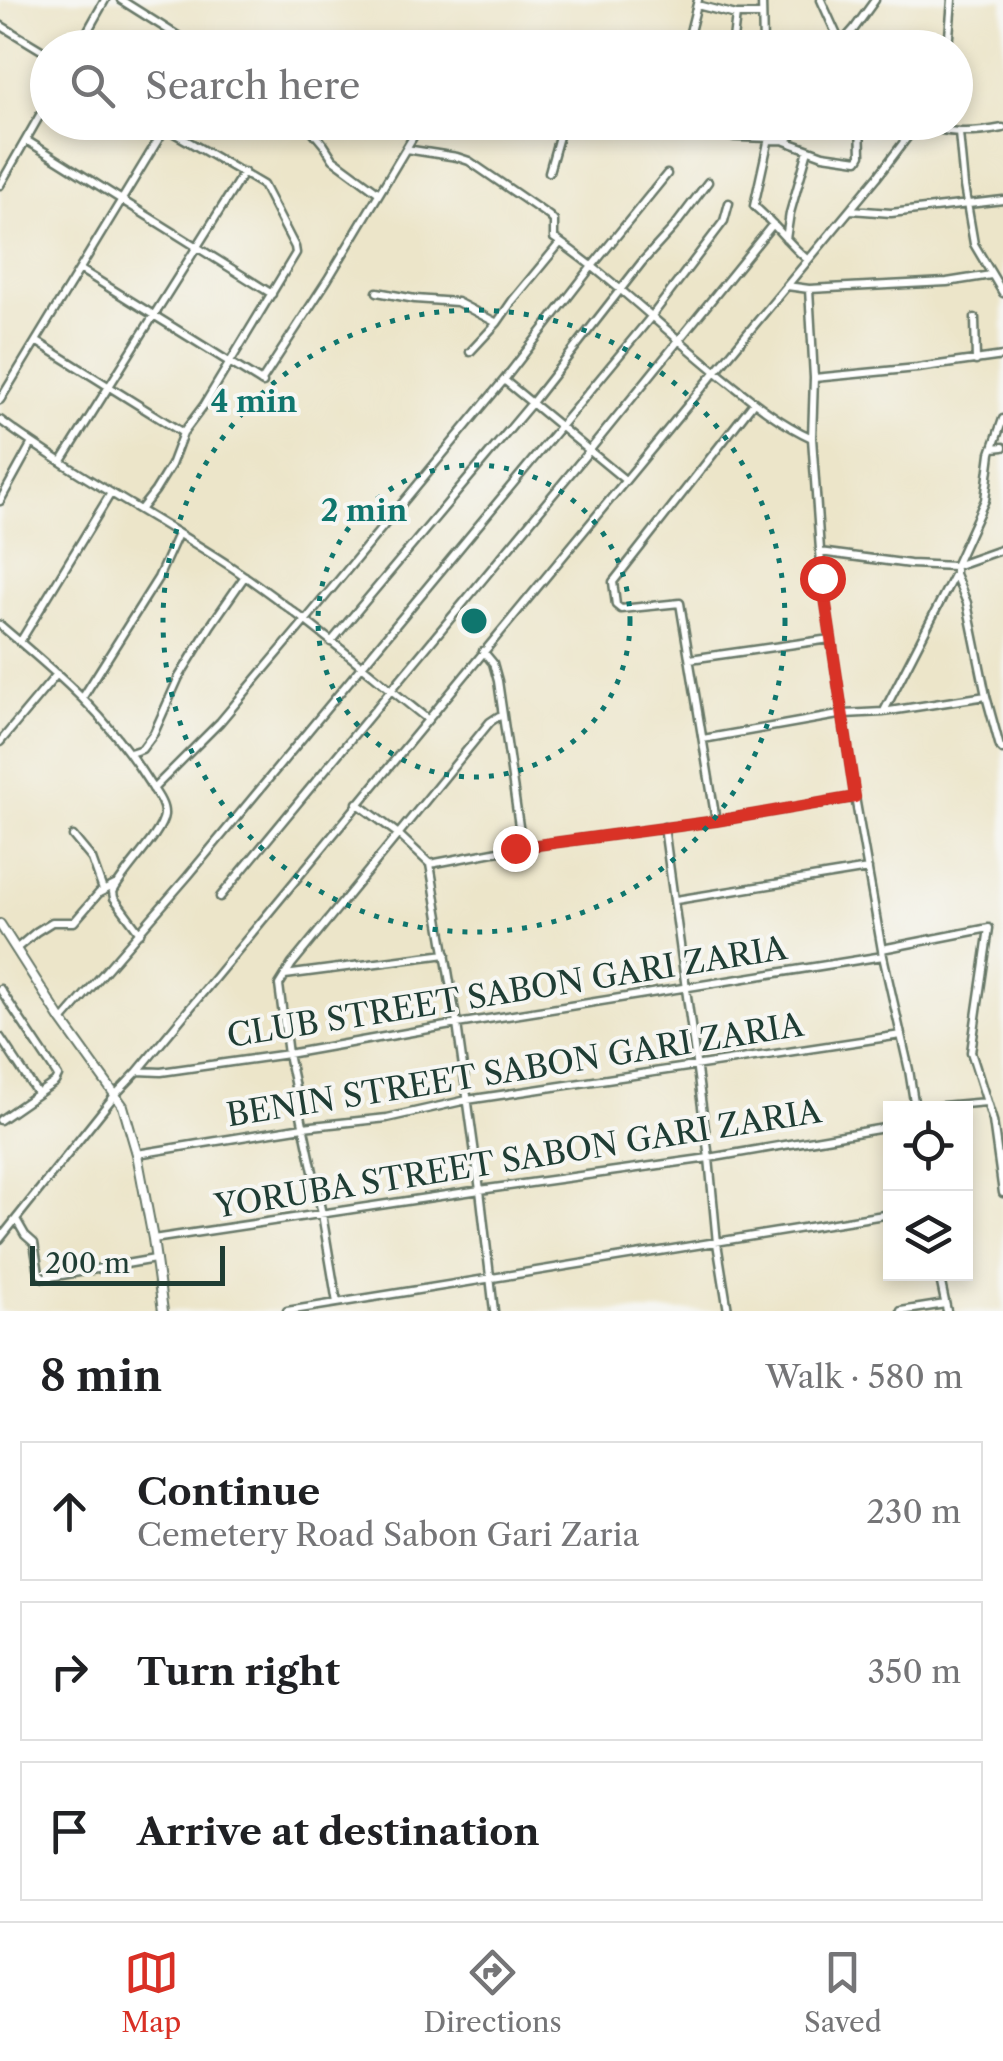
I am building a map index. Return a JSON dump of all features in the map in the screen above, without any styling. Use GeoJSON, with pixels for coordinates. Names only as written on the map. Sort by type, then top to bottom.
{"type":"FeatureCollection","features":[{"type":"Feature","properties":{"kind":"street"},"geometry":{"type":"LineString","coordinates":[[88,30],[105,0]]}},
{"type":"Feature","properties":{"kind":"street"},"geometry":{"type":"LineString","coordinates":[[121,0],[167,30]]}},
{"type":"Feature","properties":{"kind":"street"},"geometry":{"type":"LineString","coordinates":[[762,0],[763,30]]}},
{"type":"Feature","properties":{"kind":"street"},"geometry":{"type":"LineString","coordinates":[[821,0],[832,30]]}},
{"type":"Feature","properties":{"kind":"street"},"geometry":{"type":"LineString","coordinates":[[853,30],[875,0]]}},
{"type":"Feature","properties":{"kind":"street"},"geometry":{"type":"LineString","coordinates":[[950,30],[952,0]]}},
{"type":"Feature","properties":{"kind":"street"},"geometry":{"type":"LineString","coordinates":[[691,30],[698,3],[736,15],[762,15]]}},
{"type":"Feature","properties":{"kind":"street"},"geometry":{"type":"LineString","coordinates":[[734,30],[736,15]]}},
{"type":"Feature","properties":{"kind":"street"},"geometry":{"type":"LineString","coordinates":[[0,25],[30,43]]}},
{"type":"Feature","properties":{"kind":"street"},"geometry":{"type":"LineString","coordinates":[[973,131],[1003,128]]}},
{"type":"Feature","properties":{"kind":"street"},"geometry":{"type":"LineString","coordinates":[[0,185],[30,133]]}},
{"type":"Feature","properties":{"kind":"street"},"geometry":{"type":"LineString","coordinates":[[26,140],[272,294]]}},
{"type":"Feature","properties":{"kind":"street"},"geometry":{"type":"LineString","coordinates":[[0,400],[159,140]]}},
{"type":"Feature","properties":{"kind":"street"},"geometry":{"type":"LineString","coordinates":[[140,510],[171,465],[183,433],[294,259],[295,248],[263,184],[192,140]]}},
{"type":"Feature","properties":{"kind":"street"},"geometry":{"type":"LineString","coordinates":[[320,140],[333,159],[379,193]]}},
{"type":"Feature","properties":{"kind":"street"},"geometry":{"type":"LineString","coordinates":[[81,270],[263,382],[411,140]]}},
{"type":"Feature","properties":{"kind":"street"},"geometry":{"type":"LineString","coordinates":[[549,172],[559,140]]}},
{"type":"Feature","properties":{"kind":"street"},"geometry":{"type":"LineString","coordinates":[[808,260],[754,206],[768,140],[859,160],[860,140]]}},
{"type":"Feature","properties":{"kind":"street"},"geometry":{"type":"LineString","coordinates":[[784,142],[790,140]]}},
{"type":"Feature","properties":{"kind":"street"},"geometry":{"type":"LineString","coordinates":[[0,1239],[906,140]]}},
{"type":"Feature","properties":{"kind":"street"},"geometry":{"type":"LineString","coordinates":[[961,140],[974,244],[1003,294]]}},
{"type":"Feature","properties":{"kind":"street"},"geometry":{"type":"LineString","coordinates":[[406,149],[458,156],[480,166],[549,216],[555,226],[554,238],[592,265],[716,372],[792,429],[812,438]]}},
{"type":"Feature","properties":{"kind":"street"},"geometry":{"type":"LineString","coordinates":[[786,240],[808,150]]}},
{"type":"Feature","properties":{"kind":"street"},"geometry":{"type":"LineString","coordinates":[[62,461],[244,172]]}},
{"type":"Feature","properties":{"kind":"street"},"geometry":{"type":"LineString","coordinates":[[153,790],[220,722],[305,621],[667,174]]}},
{"type":"Feature","properties":{"kind":"street"},"geometry":{"type":"LineString","coordinates":[[331,642],[531,404],[708,182]]}},
{"type":"Feature","properties":{"kind":"street"},"geometry":{"type":"LineString","coordinates":[[850,210],[879,214],[1003,200]]}},
{"type":"Feature","properties":{"kind":"street"},"geometry":{"type":"LineString","coordinates":[[62,1021],[140,933],[651,317],[724,221],[729,202]]}},
{"type":"Feature","properties":{"kind":"street"},"geometry":{"type":"LineString","coordinates":[[220,897],[773,224]]}},
{"type":"Feature","properties":{"kind":"street"},"geometry":{"type":"LineString","coordinates":[[470,352],[498,323],[560,243]]}},
{"type":"Feature","properties":{"kind":"street"},"geometry":{"type":"LineString","coordinates":[[786,286],[809,289],[947,282],[991,275]]}},
{"type":"Feature","properties":{"kind":"street"},"geometry":{"type":"LineString","coordinates":[[809,289],[814,378],[812,438],[830,638],[883,952],[916,1101]]}},
{"type":"Feature","properties":{"kind":"street"},"geometry":{"type":"LineString","coordinates":[[378,292],[457,302],[498,323]]}},
{"type":"Feature","properties":{"kind":"street"},"geometry":{"type":"LineString","coordinates":[[975,318],[976,360]]}},
{"type":"Feature","properties":{"kind":"street"},"geometry":{"type":"LineString","coordinates":[[36,342],[183,433]]}},
{"type":"Feature","properties":{"kind":"street"},"geometry":{"type":"LineString","coordinates":[[814,378],[1003,356]]}},
{"type":"Feature","properties":{"kind":"street"},"geometry":{"type":"LineString","coordinates":[[504,380],[626,480]]}},
{"type":"Feature","properties":{"kind":"street"},"geometry":{"type":"LineString","coordinates":[[716,821],[680,603],[621,610],[616,606],[613,582],[754,402]]}},
{"type":"Feature","properties":{"kind":"street"},"geometry":{"type":"LineString","coordinates":[[884,712],[955,570],[985,500],[993,448],[1003,419]]}},
{"type":"Feature","properties":{"kind":"street"},"geometry":{"type":"LineString","coordinates":[[0,420],[244,576],[426,718]]}},
{"type":"Feature","properties":{"kind":"street"},"geometry":{"type":"LineString","coordinates":[[0,501],[32,443]]}},
{"type":"Feature","properties":{"kind":"street"},"geometry":{"type":"LineString","coordinates":[[993,448],[1003,447]]}},
{"type":"Feature","properties":{"kind":"street"},"geometry":{"type":"LineString","coordinates":[[20,642],[111,492]]}},
{"type":"Feature","properties":{"kind":"street"},"geometry":{"type":"LineString","coordinates":[[83,697],[158,578],[178,534]]}},
{"type":"Feature","properties":{"kind":"street"},"geometry":{"type":"LineString","coordinates":[[820,552],[955,570],[1003,548]]}},
{"type":"Feature","properties":{"kind":"street"},"geometry":{"type":"LineString","coordinates":[[955,570],[968,602],[986,696],[1003,750]]}},
{"type":"Feature","properties":{"kind":"street"},"geometry":{"type":"LineString","coordinates":[[130,753],[142,749],[154,733],[179,676],[244,576]]}},
{"type":"Feature","properties":{"kind":"street"},"geometry":{"type":"LineString","coordinates":[[0,625],[83,697],[130,753],[163,805],[162,823],[116,885],[114,898],[140,933]]}},
{"type":"Feature","properties":{"kind":"street"},"geometry":{"type":"LineString","coordinates":[[690,659],[830,638]]}},
{"type":"Feature","properties":{"kind":"street"},"geometry":{"type":"LineString","coordinates":[[483,651],[493,663],[522,847]]}},
{"type":"Feature","properties":{"kind":"street"},"geometry":{"type":"LineString","coordinates":[[0,742],[57,674]]}},
{"type":"Feature","properties":{"kind":"street"},"geometry":{"type":"LineString","coordinates":[[703,738],[844,714],[884,712],[986,696]]}},
{"type":"Feature","properties":{"kind":"street"},"geometry":{"type":"LineString","coordinates":[[337,1303],[288,1054],[279,985],[397,833],[490,722],[503,717]]}},
{"type":"Feature","properties":{"kind":"street"},"geometry":{"type":"LineString","coordinates":[[430,864],[855,797]]}},
{"type":"Feature","properties":{"kind":"street"},"geometry":{"type":"LineString","coordinates":[[357,802],[430,864],[468,1100],[494,1311]]}},
{"type":"Feature","properties":{"kind":"street"},"geometry":{"type":"LineString","coordinates":[[664,827],[728,1311]]}},
{"type":"Feature","properties":{"kind":"street"},"geometry":{"type":"LineString","coordinates":[[73,836],[92,859],[103,890]]}},
{"type":"Feature","properties":{"kind":"street"},"geometry":{"type":"LineString","coordinates":[[676,900],[868,869]]}},
{"type":"Feature","properties":{"kind":"street"},"geometry":{"type":"LineString","coordinates":[[16,949],[52,922],[74,922],[103,890],[116,885]]}},
{"type":"Feature","properties":{"kind":"street"},"geometry":{"type":"LineString","coordinates":[[0,924],[123,1106],[137,1154],[163,1311]]}},
{"type":"Feature","properties":{"kind":"street","name":"CLUB STREET SABON GARI ZARIA"},"geometry":{"type":"LineString","coordinates":[[138,1071],[161,1072],[288,1054],[687,988],[990,928],[971,1052],[986,1102]]}},
{"type":"Feature","properties":{"kind":"street"},"geometry":{"type":"LineString","coordinates":[[284,976],[446,954]]}},
{"type":"Feature","properties":{"kind":"street"},"geometry":{"type":"LineString","coordinates":[[0,989],[58,1074],[55,1082],[0,1120]]}},
{"type":"Feature","properties":{"kind":"street","name":"BENIN STREET SABON GARI ZARIA"},"geometry":{"type":"LineString","coordinates":[[137,1154],[902,1035]]}},
{"type":"Feature","properties":{"kind":"street"},"geometry":{"type":"LineString","coordinates":[[0,1036],[37,1093]]}},
{"type":"Feature","properties":{"kind":"street"},"geometry":{"type":"LineString","coordinates":[[973,1103],[986,1102],[993,1121],[1003,1194]]}},
{"type":"Feature","properties":{"kind":"street","name":"YORUBA STREET SABON GARI ZARIA"},"geometry":{"type":"LineString","coordinates":[[153,1240],[709,1158],[883,1128]]}},
{"type":"Feature","properties":{"kind":"street"},"geometry":{"type":"LineString","coordinates":[[288,1311],[883,1215]]}},
{"type":"Feature","properties":{"kind":"street"},"geometry":{"type":"LineString","coordinates":[[16,1220],[34,1243],[44,1278],[155,1260]]}},
{"type":"Feature","properties":{"kind":"street"},"geometry":{"type":"LineString","coordinates":[[901,1311],[946,1308],[940,1281]]}},
{"type":"Feature","properties":{"kind":"street"},"geometry":{"type":"LineString","coordinates":[[352,1301],[352,1311]]}},
{"type":"Feature","properties":{"kind":"route"},"geometry":{"type":"LineString","coordinates":[[515,848],[716,821],[855,797],[822,578]]}}]}
